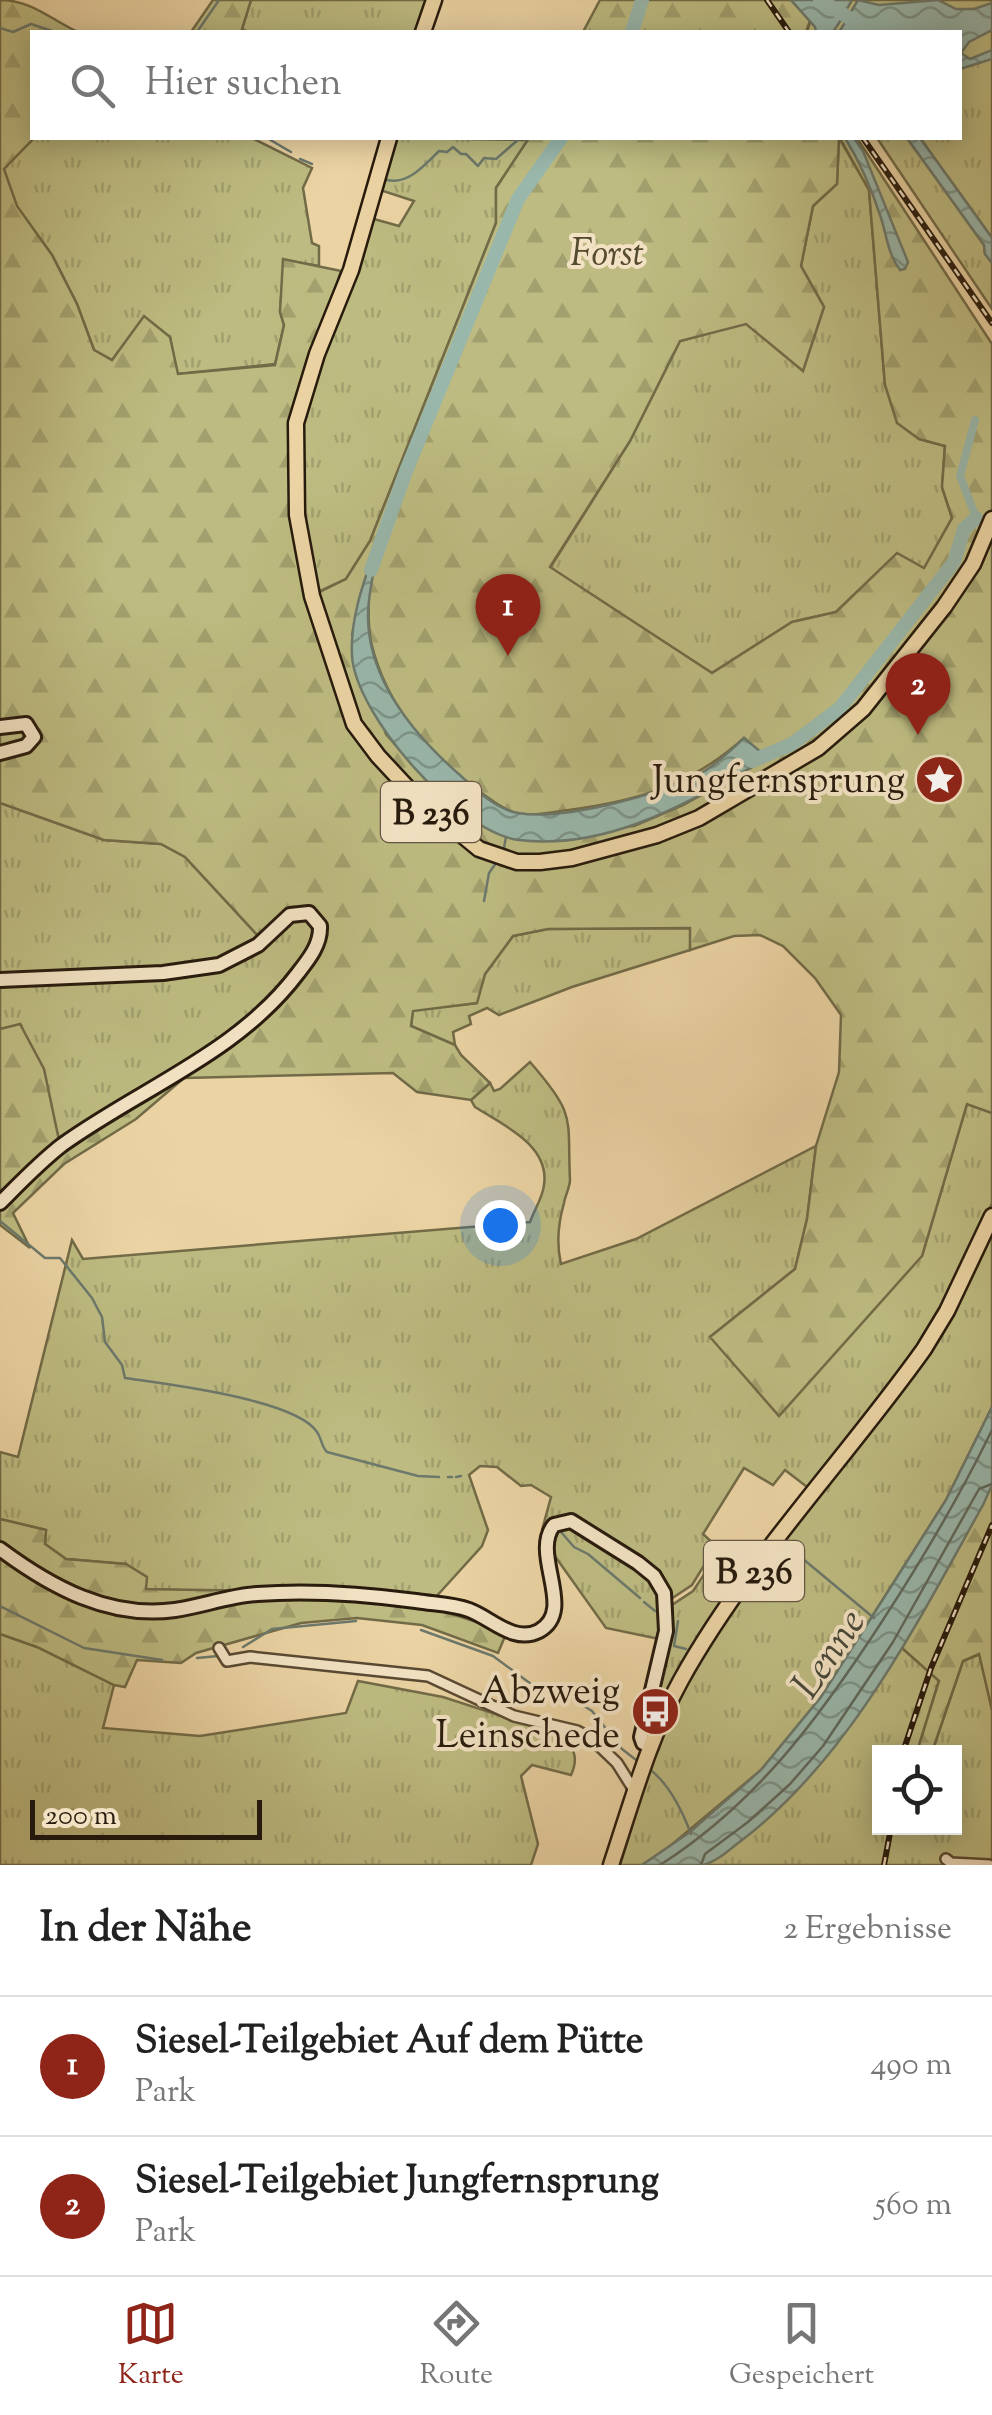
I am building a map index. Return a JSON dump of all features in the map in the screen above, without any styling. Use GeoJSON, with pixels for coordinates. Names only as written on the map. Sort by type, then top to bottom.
{"type":"FeatureCollection","features":[{"type":"Feature","properties":{"kind":"main road"},"geometry":{"type":"LineString","coordinates":[[424,30],[434,0]]}},
{"type":"Feature","properties":{"kind":"main road","name":"B 236"},"geometry":{"type":"LineString","coordinates":[[388,140],[352,270],[317,354],[296,423],[297,515],[312,596],[354,724],[418,799],[459,836],[480,849],[517,862],[572,858],[658,836],[699,818],[818,748],[863,709],[944,607],[973,564],[992,518]]}},
{"type":"Feature","properties":{"kind":"main road"},"geometry":{"type":"LineString","coordinates":[[0,727],[26,724],[34,737],[26,746],[0,753]]}},
{"type":"Feature","properties":{"kind":"main road"},"geometry":{"type":"LineString","coordinates":[[0,980],[204,968],[244,954],[293,914],[309,913],[320,926],[314,951],[270,1006],[206,1056],[61,1146],[0,1203]]}},
{"type":"Feature","properties":{"kind":"main road","name":"B 236"},"geometry":{"type":"LineString","coordinates":[[611,1865],[642,1767],[680,1682],[741,1586],[924,1349],[948,1311],[992,1216]]}},
{"type":"Feature","properties":{"kind":"main road"},"geometry":{"type":"LineString","coordinates":[[0,1549],[65,1591],[118,1608],[169,1611],[253,1594],[333,1593],[452,1606],[524,1634],[541,1630],[551,1618],[553,1597],[546,1540],[554,1525],[571,1521],[638,1563],[654,1576],[664,1593],[666,1632],[641,1737],[650,1747]]}},
{"type":"Feature","properties":{"kind":"street"},"geometry":{"type":"LineString","coordinates":[[219,1648],[226,1662],[250,1657],[428,1676],[514,1716],[576,1731],[592,1739],[616,1762],[634,1791]]}},
{"type":"Feature","properties":{"kind":"street"},"geometry":{"type":"LineString","coordinates":[[946,1859],[989,1865]]}},
{"type":"Feature","properties":{"kind":"green space","name":"Forst"},"geometry":{"type":"Polygon","coordinates":[[[0,0],[31,7],[74,30],[30,30],[32,140],[4,169],[17,206],[52,255],[77,304],[94,350],[112,360],[144,316],[170,337],[178,374],[275,365],[284,325],[280,312],[283,259],[341,271],[293,421],[309,597],[346,579],[370,541],[496,223],[496,188],[528,140],[839,140],[837,184],[813,206],[801,266],[824,307],[803,371],[746,324],[680,341],[630,441],[550,567],[712,673],[792,622],[836,612],[897,553],[924,568],[952,518],[942,487],[945,446],[919,439],[897,423],[885,385],[869,190],[841,140],[858,140],[992,344],[992,1113],[967,1104],[922,1256],[779,1416],[710,1337],[795,1269],[807,1219],[816,1146],[839,1072],[841,1015],[815,978],[783,946],[760,935],[734,936],[690,950],[690,928],[548,929],[513,936],[485,974],[477,1003],[413,1011],[411,1026],[455,1045],[490,1083],[471,1100],[417,1092],[393,1073],[184,1078],[136,1119],[64,1164],[13,1213],[30,1248],[0,1225],[0,1209],[63,1151],[184,1077],[274,1008],[324,922],[316,913],[299,909],[283,917],[260,938],[185,857],[161,844],[104,840],[0,803],[0,0]],[[369,565],[352,635],[386,734],[428,782],[506,837],[634,826],[683,805],[767,759],[744,738],[704,768],[641,796],[543,814],[507,810],[445,764],[413,728],[387,688],[371,642],[369,565]]]}},
{"type":"Feature","properties":{"kind":"green space"},"geometry":{"type":"Polygon","coordinates":[[[213,0],[251,0],[244,30],[192,30],[213,0]]]}},
{"type":"Feature","properties":{"kind":"green space"},"geometry":{"type":"Polygon","coordinates":[[[251,0],[430,0],[420,30],[242,29],[251,0]]]}},
{"type":"Feature","properties":{"kind":"green space"},"geometry":{"type":"Polygon","coordinates":[[[600,0],[791,0],[810,21],[807,30],[584,30],[600,0]]]}},
{"type":"Feature","properties":{"kind":"green space"},"geometry":{"type":"Polygon","coordinates":[[[791,0],[992,0],[992,238],[921,140],[962,140],[962,30],[808,30],[810,22],[791,0]]]}},
{"type":"Feature","properties":{"kind":"green space"},"geometry":{"type":"Polygon","coordinates":[[[32,140],[256,140],[312,168],[303,188],[312,243],[319,246],[319,266],[284,260],[280,311],[284,325],[275,364],[177,374],[170,337],[112,360],[94,350],[77,304],[52,255],[16,206],[3,169],[32,140]]]}},
{"type":"Feature","properties":{"kind":"green space"},"geometry":{"type":"Polygon","coordinates":[[[395,140],[528,140],[496,188],[496,223],[370,541],[346,579],[314,594],[304,539],[300,424],[310,384],[374,219],[399,226],[414,201],[380,190],[395,140]]]}},
{"type":"Feature","properties":{"kind":"green space"},"geometry":{"type":"Polygon","coordinates":[[[840,140],[869,190],[885,385],[919,439],[945,446],[942,487],[952,518],[924,569],[897,554],[836,612],[792,622],[712,673],[550,568],[630,441],[680,341],[746,323],[803,370],[824,307],[801,266],[813,206],[837,184],[840,140]]]}},
{"type":"Feature","properties":{"kind":"green space"},"geometry":{"type":"Polygon","coordinates":[[[878,140],[908,140],[984,245],[992,263],[992,309],[878,140]]]}},
{"type":"Feature","properties":{"kind":"green space"},"geometry":{"type":"Polygon","coordinates":[[[0,803],[104,840],[161,844],[185,857],[260,938],[242,951],[200,966],[0,974],[0,803]]]}},
{"type":"Feature","properties":{"kind":"green space"},"geometry":{"type":"Polygon","coordinates":[[[307,919],[312,928],[308,950],[261,1008],[60,1141],[21,1025],[0,1029],[0,984],[208,974],[249,957],[290,921],[307,919]]]}},
{"type":"Feature","properties":{"kind":"green space"},"geometry":{"type":"Polygon","coordinates":[[[691,928],[690,950],[499,1015],[487,1008],[469,1016],[471,1024],[453,1032],[455,1045],[411,1026],[413,1010],[476,1003],[485,974],[513,936],[548,929],[691,928]]]}},
{"type":"Feature","properties":{"kind":"green space"},"geometry":{"type":"Polygon","coordinates":[[[20,1024],[44,1069],[60,1145],[0,1197],[0,1029],[20,1024]]]}},
{"type":"Feature","properties":{"kind":"green space"},"geometry":{"type":"Polygon","coordinates":[[[530,1062],[563,1106],[568,1129],[570,1180],[559,1226],[561,1264],[636,1239],[816,1146],[807,1219],[795,1269],[710,1337],[922,1256],[967,1104],[992,1113],[992,1203],[970,1256],[921,1346],[811,1490],[785,1470],[773,1485],[744,1468],[703,1534],[716,1546],[692,1585],[671,1599],[656,1569],[595,1528],[567,1518],[548,1521],[542,1530],[551,1497],[531,1485],[521,1486],[497,1467],[480,1466],[469,1475],[488,1530],[482,1546],[434,1599],[146,1589],[126,1564],[66,1559],[45,1544],[46,1530],[0,1519],[0,1452],[18,1457],[72,1240],[83,1259],[530,1222],[544,1185],[540,1158],[522,1138],[475,1107],[471,1100],[490,1083],[494,1091],[500,1089],[530,1062]]]}},
{"type":"Feature","properties":{"kind":"green space"},"geometry":{"type":"Polygon","coordinates":[[[992,1226],[992,1407],[946,1500],[821,1697],[761,1770],[642,1865],[620,1865],[653,1755],[685,1683],[744,1590],[927,1352],[992,1226]]]}},
{"type":"Feature","properties":{"kind":"green space"},"geometry":{"type":"Polygon","coordinates":[[[992,1485],[992,1710],[979,1654],[963,1661],[934,1745],[919,1745],[939,1681],[902,1648],[992,1485]]]}},
{"type":"Feature","properties":{"kind":"green space"},"geometry":{"type":"Polygon","coordinates":[[[0,1519],[46,1530],[45,1544],[66,1559],[126,1564],[147,1577],[146,1589],[283,1591],[375,1599],[420,1606],[506,1634],[498,1653],[422,1625],[357,1618],[301,1623],[196,1653],[181,1663],[137,1660],[125,1687],[114,1685],[37,1647],[0,1634],[0,1519]]]}},
{"type":"Feature","properties":{"kind":"green space"},"geometry":{"type":"Polygon","coordinates":[[[567,1526],[607,1545],[634,1565],[654,1587],[662,1613],[659,1639],[606,1628],[552,1552],[551,1531],[567,1526]]]}},
{"type":"Feature","properties":{"kind":"green space"},"geometry":{"type":"Polygon","coordinates":[[[715,1558],[743,1579],[653,1726],[649,1725],[670,1637],[672,1605],[693,1591],[715,1558]]]}},
{"type":"Feature","properties":{"kind":"green space"},"geometry":{"type":"Polygon","coordinates":[[[0,1634],[37,1647],[114,1685],[103,1728],[200,1736],[346,1713],[358,1681],[443,1697],[563,1736],[575,1764],[571,1775],[532,1765],[521,1776],[538,1844],[531,1865],[0,1865],[0,1634]]]}},
{"type":"Feature","properties":{"kind":"green space"},"geometry":{"type":"Polygon","coordinates":[[[902,1648],[939,1680],[919,1745],[872,1745],[872,1835],[962,1835],[962,1745],[934,1745],[963,1661],[980,1654],[992,1710],[992,1865],[705,1865],[766,1819],[838,1740],[902,1648]]]}},
{"type":"Feature","properties":{"kind":"water"},"geometry":{"type":"Polygon","coordinates":[[[791,0],[852,0],[834,30],[815,27],[791,0]]]}},
{"type":"Feature","properties":{"kind":"water"},"geometry":{"type":"Polygon","coordinates":[[[858,0],[879,5],[938,0],[956,9],[992,3],[992,30],[969,42],[962,52],[962,30],[840,30],[846,21],[854,24],[856,19],[849,15],[858,0]]]}},
{"type":"Feature","properties":{"kind":"water"},"geometry":{"type":"Polygon","coordinates":[[[992,50],[992,59],[962,68],[962,54],[970,59],[992,50]]]}},
{"type":"Feature","properties":{"kind":"water"},"geometry":{"type":"Polygon","coordinates":[[[846,140],[855,140],[863,151],[908,262],[905,269],[900,270],[893,258],[846,140]]]}},
{"type":"Feature","properties":{"kind":"water"},"geometry":{"type":"Polygon","coordinates":[[[908,140],[921,140],[992,238],[992,263],[984,245],[908,140]]]}},
{"type":"Feature","properties":{"kind":"water"},"geometry":{"type":"Polygon","coordinates":[[[374,553],[377,555],[368,616],[370,640],[385,685],[427,743],[473,787],[502,808],[518,813],[560,813],[639,797],[703,772],[744,738],[768,758],[680,805],[618,830],[553,841],[519,840],[495,833],[468,817],[414,768],[371,709],[358,681],[352,656],[353,630],[374,553]]]}},
{"type":"Feature","properties":{"kind":"water"},"geometry":{"type":"Polygon","coordinates":[[[992,1407],[992,1485],[907,1640],[849,1729],[781,1807],[719,1858],[703,1865],[642,1865],[690,1832],[761,1770],[821,1697],[946,1500],[992,1407]]]}},
{"type":"Feature","properties":{"kind":"waterway"},"geometry":{"type":"LineString","coordinates":[[198,30],[219,0]]}},
{"type":"Feature","properties":{"kind":"waterway"},"geometry":{"type":"LineString","coordinates":[[633,30],[642,0]]}},
{"type":"Feature","properties":{"kind":"waterway","name":"Lenne"},"geometry":{"type":"LineString","coordinates":[[820,0],[869,30]]}},
{"type":"Feature","properties":{"kind":"waterway"},"geometry":{"type":"LineString","coordinates":[[0,28],[13,32],[31,24],[49,30]]}},
{"type":"Feature","properties":{"kind":"waterway"},"geometry":{"type":"LineString","coordinates":[[270,140],[291,152]]}},
{"type":"Feature","properties":{"kind":"waterway"},"geometry":{"type":"LineString","coordinates":[[387,180],[409,177],[439,151],[447,152],[453,147],[478,166],[484,158],[496,159],[518,140]]}},
{"type":"Feature","properties":{"kind":"waterway"},"geometry":{"type":"LineString","coordinates":[[371,570],[406,471],[518,199],[560,140]]}},
{"type":"Feature","properties":{"kind":"waterway"},"geometry":{"type":"LineString","coordinates":[[300,159],[312,164]]}},
{"type":"Feature","properties":{"kind":"waterway"},"geometry":{"type":"LineString","coordinates":[[975,420],[960,476],[977,520]]}},
{"type":"Feature","properties":{"kind":"waterway"},"geometry":{"type":"LineString","coordinates":[[752,761],[792,744],[840,708],[954,562],[964,529],[976,518]]}},
{"type":"Feature","properties":{"kind":"waterway"},"geometry":{"type":"LineString","coordinates":[[504,848],[506,837]]}},
{"type":"Feature","properties":{"kind":"waterway"},"geometry":{"type":"LineString","coordinates":[[484,901],[489,873],[496,863]]}},
{"type":"Feature","properties":{"kind":"waterway"},"geometry":{"type":"LineString","coordinates":[[0,1221],[45,1258],[60,1258],[92,1298],[102,1317],[105,1342],[122,1365],[125,1378],[198,1389],[283,1410],[304,1420],[317,1432],[327,1452],[418,1476],[439,1477]]}},
{"type":"Feature","properties":{"kind":"waterway"},"geometry":{"type":"LineString","coordinates":[[456,1477],[461,1476]]}},
{"type":"Feature","properties":{"kind":"waterway"},"geometry":{"type":"LineString","coordinates":[[561,1532],[574,1547],[588,1554],[640,1598]]}},
{"type":"Feature","properties":{"kind":"waterway"},"geometry":{"type":"LineString","coordinates":[[791,1549],[874,1618]]}},
{"type":"Feature","properties":{"kind":"waterway"},"geometry":{"type":"LineString","coordinates":[[644,1602],[655,1611]]}},
{"type":"Feature","properties":{"kind":"waterway"},"geometry":{"type":"LineString","coordinates":[[0,1606],[84,1648],[162,1660]]}},
{"type":"Feature","properties":{"kind":"waterway"},"geometry":{"type":"LineString","coordinates":[[243,1647],[272,1629],[356,1621]]}},
{"type":"Feature","properties":{"kind":"waterway"},"geometry":{"type":"LineString","coordinates":[[678,1621],[674,1646],[686,1649]]}},
{"type":"Feature","properties":{"kind":"waterway"},"geometry":{"type":"LineString","coordinates":[[421,1630],[493,1656],[531,1684],[554,1688],[592,1711],[622,1749],[640,1763]]}},
{"type":"Feature","properties":{"kind":"waterway"},"geometry":{"type":"LineString","coordinates":[[197,1658],[218,1656]]}},
{"type":"Feature","properties":{"kind":"waterway"},"geometry":{"type":"LineString","coordinates":[[647,1767],[674,1797],[691,1834]]}},
{"type":"Feature","properties":{"kind":"railway"},"geometry":{"type":"LineString","coordinates":[[767,0],[788,30]]}},
{"type":"Feature","properties":{"kind":"railway"},"geometry":{"type":"LineString","coordinates":[[864,140],[992,323]]}},
{"type":"Feature","properties":{"kind":"railway"},"geometry":{"type":"LineString","coordinates":[[905,1745],[931,1668],[992,1525]]}},
{"type":"Feature","properties":{"kind":"railway"},"geometry":{"type":"LineString","coordinates":[[884,1865],[890,1835]]}},
{"type":"Feature","properties":{"kind":"place","name":"Siesel-Teilgebiet Auf dem Pütte"},"geometry":{"type":"Point","coordinates":[508,656]}},
{"type":"Feature","properties":{"kind":"place","name":"Siesel-Teilgebiet Jungfernsprung"},"geometry":{"type":"Point","coordinates":[918,735]}},
{"type":"Feature","properties":{"kind":"place","name":"Jungfernsprung"},"geometry":{"type":"Point","coordinates":[940,779]}},
{"type":"Feature","properties":{"kind":"place","name":"Abzweig Leinschede"},"geometry":{"type":"Point","coordinates":[655,1712]}}]}
